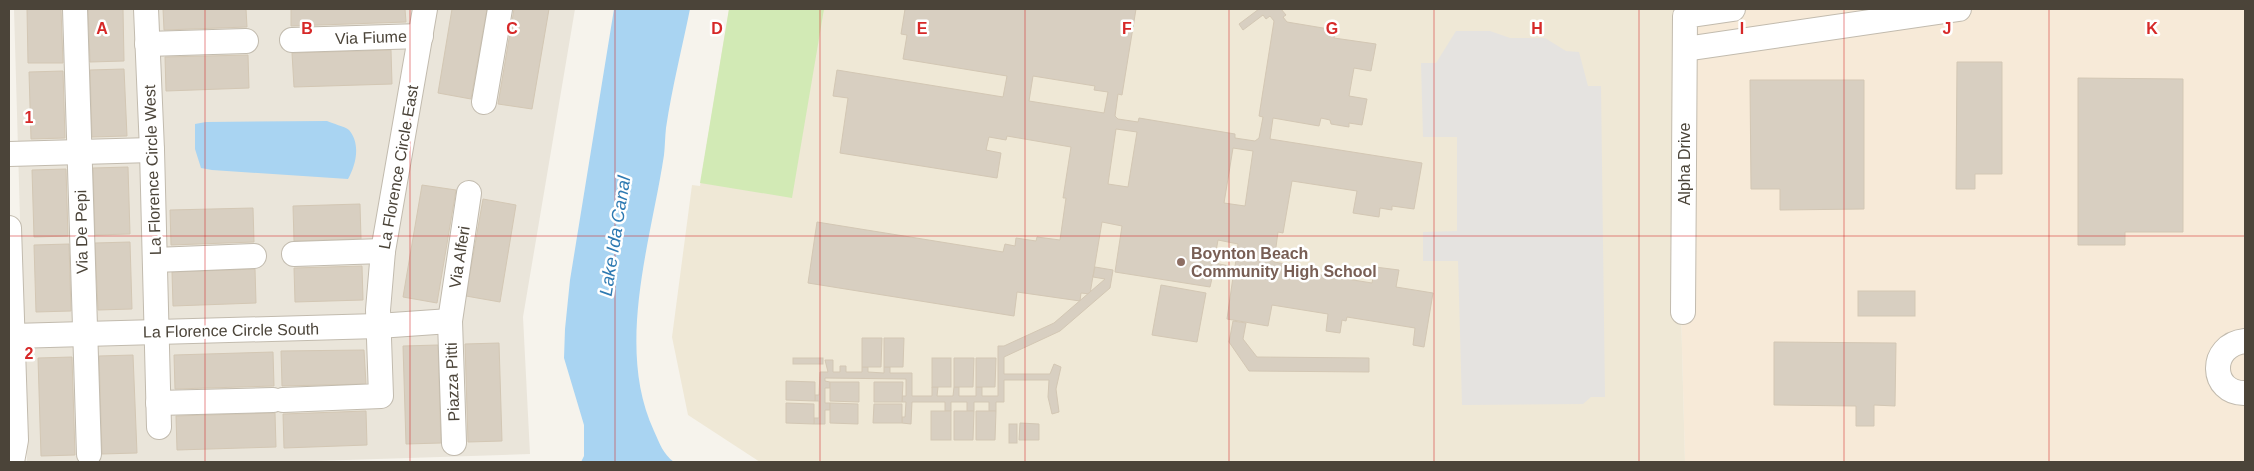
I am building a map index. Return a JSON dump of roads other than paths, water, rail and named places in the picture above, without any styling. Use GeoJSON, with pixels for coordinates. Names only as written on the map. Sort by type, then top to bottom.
{"type":"FeatureCollection","features":[{"type":"Feature","properties":{"kind":"street","name":"Via De Pepi"},"geometry":{"type":"LineString","coordinates":[[74,9],[89,454]]}},
{"type":"Feature","properties":{"kind":"street","name":"La Florence Circle West"},"geometry":{"type":"LineString","coordinates":[[146,9],[152,150],[159,427]]}},
{"type":"Feature","properties":{"kind":"street","name":"La Florence Circle East"},"geometry":{"type":"LineString","coordinates":[[158,403],[381,396],[378,326],[383,251],[425,9]]}},
{"type":"Feature","properties":{"kind":"street"},"geometry":{"type":"LineString","coordinates":[[484,102],[500,9]]}},
{"type":"Feature","properties":{"kind":"street","name":"Alpha Drive"},"geometry":{"type":"LineString","coordinates":[[1683,312],[1685,16],[1733,9]]}},
{"type":"Feature","properties":{"kind":"street"},"geometry":{"type":"LineString","coordinates":[[1685,49],[1957,9]]}},
{"type":"Feature","properties":{"kind":"street","name":"Via Fiume"},"geometry":{"type":"LineString","coordinates":[[292,40],[421,36]]}},
{"type":"Feature","properties":{"kind":"street"},"geometry":{"type":"LineString","coordinates":[[147,44],[246,41]]}},
{"type":"Feature","properties":{"kind":"street"},"geometry":{"type":"LineString","coordinates":[[15,154],[152,150]]}},
{"type":"Feature","properties":{"kind":"street","name":"Via Alferi"},"geometry":{"type":"LineString","coordinates":[[450,321],[469,193]]}},
{"type":"Feature","properties":{"kind":"street"},"geometry":{"type":"LineString","coordinates":[[9,228],[16,440],[12,456]]}},
{"type":"Feature","properties":{"kind":"street"},"geometry":{"type":"LineString","coordinates":[[294,254],[383,251]]}},
{"type":"Feature","properties":{"kind":"street"},"geometry":{"type":"LineString","coordinates":[[155,260],[254,256]]}},
{"type":"Feature","properties":{"kind":"street","name":"La Florence Circle South"},"geometry":{"type":"LineString","coordinates":[[13,336],[378,326],[450,321]]}},
{"type":"Feature","properties":{"kind":"street","name":"Piazza Pitti"},"geometry":{"type":"LineString","coordinates":[[450,321],[454,443]]}},
{"type":"Feature","properties":{"kind":"street"},"geometry":{"type":"LineString","coordinates":[[2245,337],[2245,341],[2236,342],[2224,350],[2220,356],[2218,370],[2220,377],[2228,388],[2245,393]]}},
{"type":"Feature","properties":{"kind":"water","name":"Lake Ida Canal"},"geometry":{"type":"Polygon","coordinates":[[[614,9],[690,9],[668,113],[664,155],[645,258],[637,329],[637,365],[643,399],[660,444],[667,456],[674,462],[581,462],[584,456],[584,425],[564,358],[570,280],[614,9]]]}},
{"type":"Feature","properties":{"kind":"water"},"geometry":{"type":"Polygon","coordinates":[[[327,121],[344,127],[353,136],[356,154],[348,179],[201,168],[195,149],[195,124],[206,122],[327,121]]]}},
{"type":"Feature","properties":{"kind":"place","name":"Boynton Beach Community High School"},"geometry":{"type":"Point","coordinates":[1181,262]}}]}
